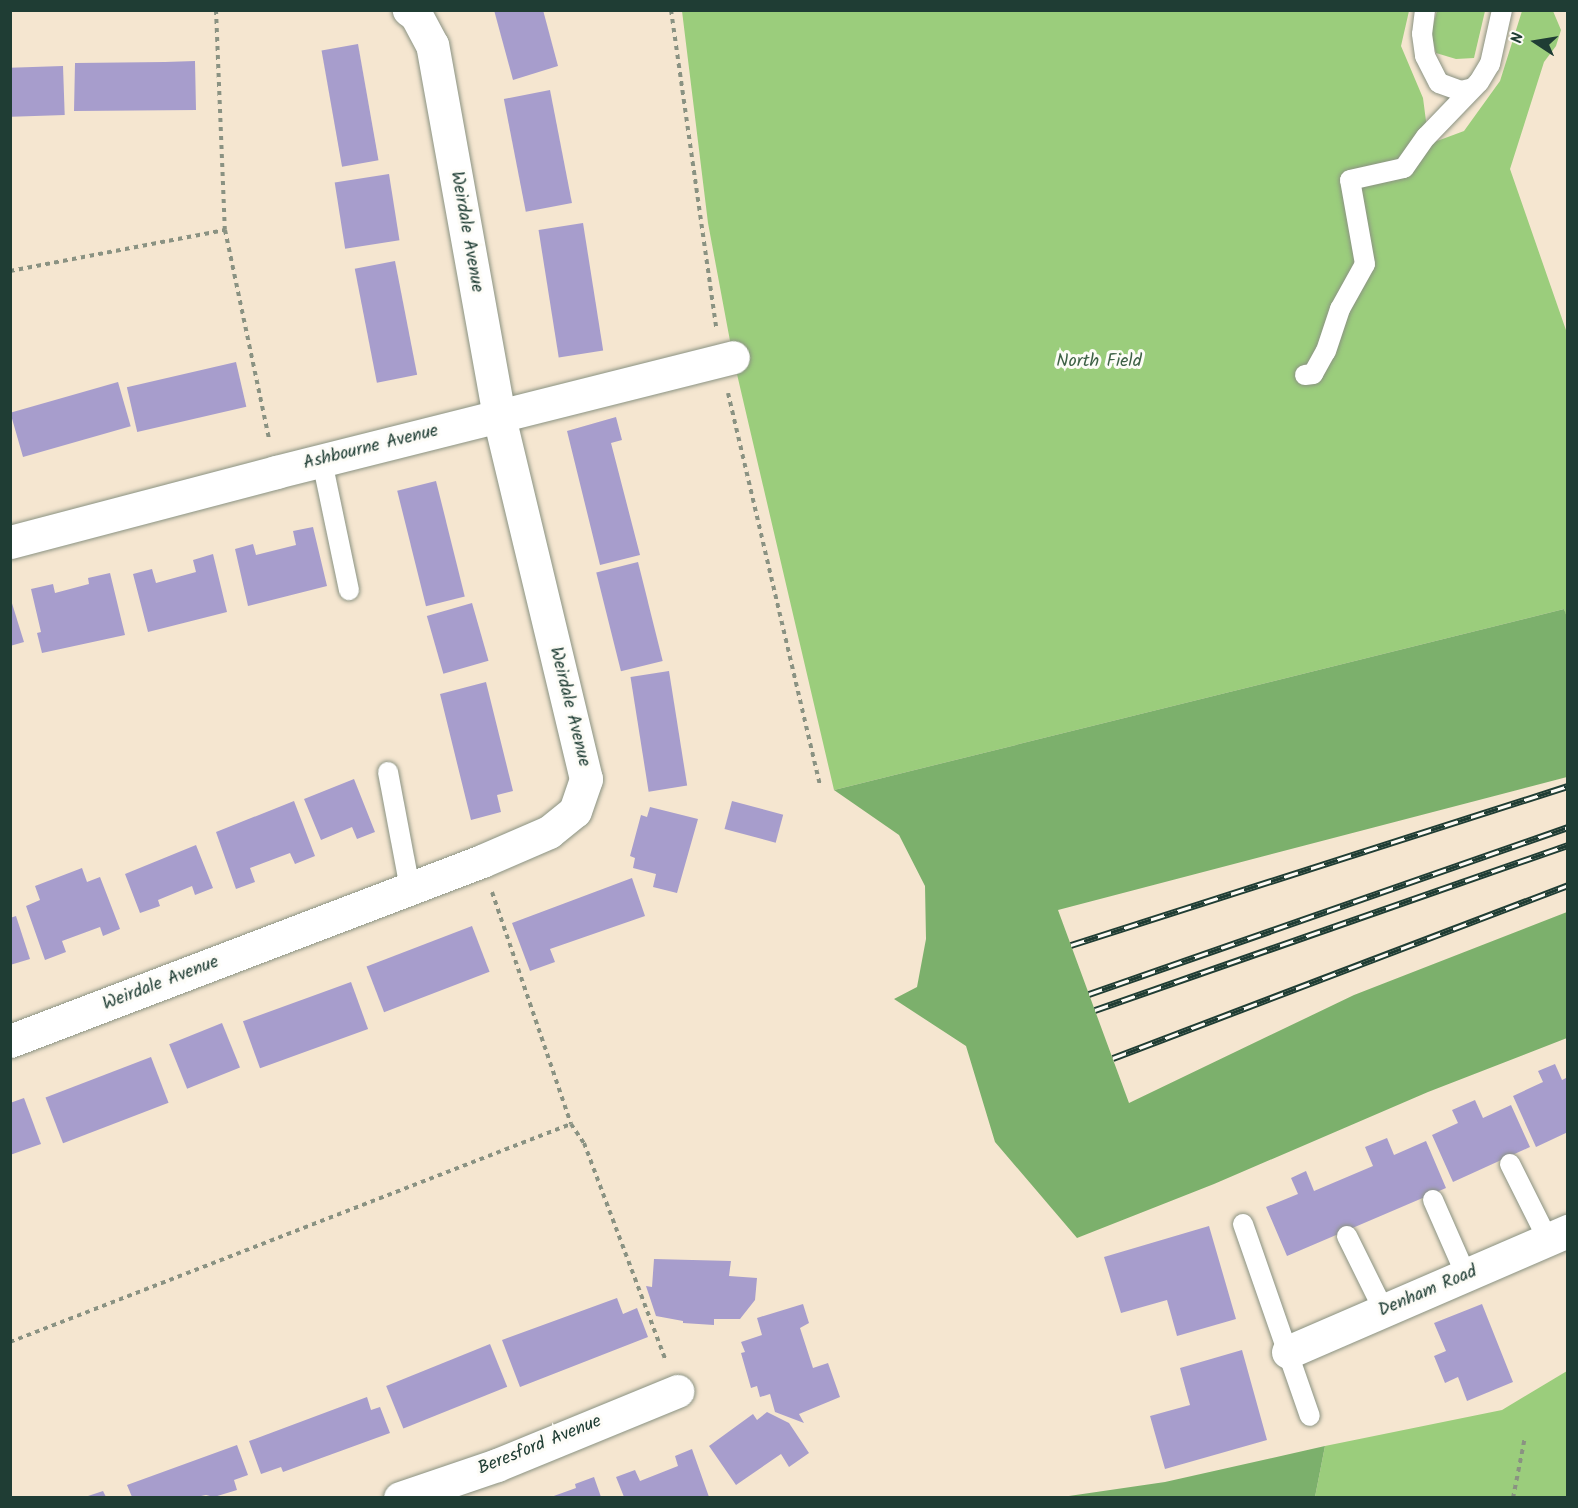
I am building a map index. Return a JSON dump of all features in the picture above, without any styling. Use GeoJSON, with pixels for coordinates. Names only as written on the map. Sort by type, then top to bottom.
{"type":"FeatureCollection","features":[{"type":"Feature","properties":{"kind":"street","name":"Weirdale Avenue"},"geometry":{"type":"LineString","coordinates":[[10,1041],[482,861],[549,832],[574,811],[586,779],[499,416],[432,45],[416,15],[409,10]]}},
{"type":"Feature","properties":{"kind":"street","name":"Ashbourne Avenue"},"geometry":{"type":"LineString","coordinates":[[10,542],[276,472],[727,359]]}},
{"type":"Feature","properties":{"kind":"street","name":"Denham Road"},"geometry":{"type":"LineString","coordinates":[[1288,1352],[1558,1236]]}},
{"type":"Feature","properties":{"kind":"street","name":"Beresford Avenue"},"geometry":{"type":"LineString","coordinates":[[400,1497],[497,1465],[677,1390]]}},
{"type":"Feature","properties":{"kind":"lane"},"geometry":{"type":"LineString","coordinates":[[1425,10],[1422,34],[1425,56],[1439,83],[1461,91],[1473,88]]}},
{"type":"Feature","properties":{"kind":"lane"},"geometry":{"type":"LineString","coordinates":[[1305,375],[1313,374],[1326,351],[1340,309],[1365,264],[1350,180],[1404,168],[1426,137],[1473,88],[1490,64],[1502,10]]}},
{"type":"Feature","properties":{"kind":"lane"},"geometry":{"type":"LineString","coordinates":[[322,461],[349,590]]}},
{"type":"Feature","properties":{"kind":"lane"},"geometry":{"type":"LineString","coordinates":[[388,772],[410,888]]}},
{"type":"Feature","properties":{"kind":"lane"},"geometry":{"type":"LineString","coordinates":[[1510,1164],[1558,1236]]}},
{"type":"Feature","properties":{"kind":"lane"},"geometry":{"type":"LineString","coordinates":[[1433,1200],[1466,1275]]}},
{"type":"Feature","properties":{"kind":"lane"},"geometry":{"type":"LineString","coordinates":[[1243,1224],[1310,1416]]}},
{"type":"Feature","properties":{"kind":"lane"},"geometry":{"type":"LineString","coordinates":[[1347,1236],[1384,1311]]}},
{"type":"Feature","properties":{"kind":"path"},"geometry":{"type":"LineString","coordinates":[[216,10],[225,230],[276,472]]}},
{"type":"Feature","properties":{"kind":"path"},"geometry":{"type":"LineString","coordinates":[[670,10],[727,359],[820,783]]}},
{"type":"Feature","properties":{"kind":"path"},"geometry":{"type":"LineString","coordinates":[[10,271],[225,230]]}},
{"type":"Feature","properties":{"kind":"path"},"geometry":{"type":"LineString","coordinates":[[482,861],[571,1124],[584,1143],[677,1390]]}},
{"type":"Feature","properties":{"kind":"path"},"geometry":{"type":"LineString","coordinates":[[10,1342],[571,1124]]}},
{"type":"Feature","properties":{"kind":"path"},"geometry":{"type":"LineString","coordinates":[[1513,1497],[1525,1437]]}},
{"type":"Feature","properties":{"kind":"green space","name":"North Field"},"geometry":{"type":"Polygon","coordinates":[[[682,11],[1409,11],[1401,46],[1423,98],[1429,144],[1464,131],[1500,81],[1522,11],[1553,11],[1561,30],[1556,46],[1544,62],[1510,169],[1567,333],[1567,620],[1564,609],[834,790],[733,357],[708,223],[682,11]]]}},
{"type":"Feature","properties":{"kind":"green space"},"geometry":{"type":"Polygon","coordinates":[[[1437,11],[1485,11],[1474,58],[1456,59],[1436,53],[1431,33],[1437,11]]]}},
{"type":"Feature","properties":{"kind":"green space"},"geometry":{"type":"Polygon","coordinates":[[[1564,609],[1568,620],[1567,777],[1058,910],[1129,1103],[1354,995],[1567,912],[1567,1038],[1428,1092],[1214,1184],[1077,1238],[995,1142],[966,1046],[894,999],[917,987],[926,939],[925,886],[899,835],[834,790],[1564,609]]]}},
{"type":"Feature","properties":{"kind":"green space"},"geometry":{"type":"Polygon","coordinates":[[[1567,1371],[1567,1497],[1315,1497],[1325,1446],[1502,1410],[1567,1371]]]}},
{"type":"Feature","properties":{"kind":"green space"},"geometry":{"type":"Polygon","coordinates":[[[1325,1446],[1315,1497],[1062,1497],[1165,1482],[1325,1446]]]}},
{"type":"Feature","properties":{"kind":"building"},"geometry":{"type":"Polygon","coordinates":[[[494,10],[543,10],[558,66],[513,80],[494,10]]]}},
{"type":"Feature","properties":{"kind":"building"},"geometry":{"type":"Polygon","coordinates":[[[358,44],[378,160],[342,167],[322,50],[358,44]]]}},
{"type":"Feature","properties":{"kind":"building"},"geometry":{"type":"Polygon","coordinates":[[[195,61],[196,110],[74,111],[75,63],[195,61]]]}},
{"type":"Feature","properties":{"kind":"building"},"geometry":{"type":"Polygon","coordinates":[[[63,66],[65,115],[12,117],[10,68],[63,66]]]}},
{"type":"Feature","properties":{"kind":"building"},"geometry":{"type":"Polygon","coordinates":[[[550,90],[572,203],[526,212],[504,99],[550,90]]]}},
{"type":"Feature","properties":{"kind":"building"},"geometry":{"type":"Polygon","coordinates":[[[389,174],[399,240],[345,249],[335,183],[389,174]]]}},
{"type":"Feature","properties":{"kind":"building"},"geometry":{"type":"Polygon","coordinates":[[[583,223],[603,350],[559,357],[539,230],[583,223]]]}},
{"type":"Feature","properties":{"kind":"building"},"geometry":{"type":"Polygon","coordinates":[[[395,261],[417,375],[377,383],[355,269],[395,261]]]}},
{"type":"Feature","properties":{"kind":"building"},"geometry":{"type":"Polygon","coordinates":[[[236,362],[246,407],[137,432],[127,387],[236,362]]]}},
{"type":"Feature","properties":{"kind":"building"},"geometry":{"type":"Polygon","coordinates":[[[118,382],[131,426],[23,457],[10,413],[118,382]]]}},
{"type":"Feature","properties":{"kind":"building"},"geometry":{"type":"Polygon","coordinates":[[[616,417],[622,440],[611,443],[640,555],[600,565],[567,431],[616,417]]]}},
{"type":"Feature","properties":{"kind":"building"},"geometry":{"type":"Polygon","coordinates":[[[436,481],[465,596],[426,606],[397,491],[436,481]]]}},
{"type":"Feature","properties":{"kind":"building"},"geometry":{"type":"Polygon","coordinates":[[[313,527],[327,586],[248,606],[235,549],[253,544],[256,555],[296,545],[293,531],[313,527]]]}},
{"type":"Feature","properties":{"kind":"building"},"geometry":{"type":"Polygon","coordinates":[[[213,554],[227,612],[148,632],[133,574],[152,569],[156,583],[196,572],[193,560],[213,554]]]}},
{"type":"Feature","properties":{"kind":"building"},"geometry":{"type":"Polygon","coordinates":[[[638,562],[663,661],[621,671],[596,572],[638,562]]]}},
{"type":"Feature","properties":{"kind":"building"},"geometry":{"type":"Polygon","coordinates":[[[110,573],[125,635],[42,653],[37,633],[41,632],[31,589],[53,584],[55,593],[89,584],[88,578],[110,573]]]}},
{"type":"Feature","properties":{"kind":"building"},"geometry":{"type":"Polygon","coordinates":[[[10,597],[24,642],[10,646],[10,597]]]}},
{"type":"Feature","properties":{"kind":"building"},"geometry":{"type":"Polygon","coordinates":[[[472,603],[489,661],[443,674],[427,616],[472,603]]]}},
{"type":"Feature","properties":{"kind":"building"},"geometry":{"type":"Polygon","coordinates":[[[669,671],[687,786],[649,792],[630,677],[669,671]]]}},
{"type":"Feature","properties":{"kind":"building"},"geometry":{"type":"Polygon","coordinates":[[[486,682],[513,791],[497,795],[501,812],[471,820],[440,694],[486,682]]]}},
{"type":"Feature","properties":{"kind":"building"},"geometry":{"type":"Polygon","coordinates":[[[354,779],[375,832],[357,839],[352,827],[321,840],[304,799],[354,779]]]}},
{"type":"Feature","properties":{"kind":"building"},"geometry":{"type":"Polygon","coordinates":[[[294,801],[315,856],[295,864],[290,853],[250,868],[255,882],[236,889],[216,832],[294,801]]]}},
{"type":"Feature","properties":{"kind":"building"},"geometry":{"type":"Polygon","coordinates":[[[732,801],[783,815],[776,843],[724,829],[732,801]]]}},
{"type":"Feature","properties":{"kind":"building"},"geometry":{"type":"Polygon","coordinates":[[[650,807],[698,819],[677,893],[653,887],[656,874],[633,868],[635,858],[630,856],[641,815],[647,817],[650,807]]]}},
{"type":"Feature","properties":{"kind":"building"},"geometry":{"type":"Polygon","coordinates":[[[196,845],[213,888],[195,895],[192,886],[158,900],[160,906],[140,913],[125,874],[196,845]]]}},
{"type":"Feature","properties":{"kind":"building"},"geometry":{"type":"Polygon","coordinates":[[[82,868],[87,882],[100,877],[120,929],[103,936],[100,927],[62,941],[66,952],[45,960],[26,906],[40,900],[35,886],[82,868]]]}},
{"type":"Feature","properties":{"kind":"building"},"geometry":{"type":"Polygon","coordinates":[[[632,878],[645,916],[550,949],[555,962],[530,971],[512,923],[632,878]]]}},
{"type":"Feature","properties":{"kind":"building"},"geometry":{"type":"Polygon","coordinates":[[[16,916],[30,959],[10,965],[10,918],[16,916]]]}},
{"type":"Feature","properties":{"kind":"building"},"geometry":{"type":"Polygon","coordinates":[[[472,926],[490,972],[384,1012],[367,966],[472,926]]]}},
{"type":"Feature","properties":{"kind":"building"},"geometry":{"type":"Polygon","coordinates":[[[351,982],[368,1029],[260,1068],[243,1021],[351,982]]]}},
{"type":"Feature","properties":{"kind":"building"},"geometry":{"type":"Polygon","coordinates":[[[222,1023],[240,1068],[187,1089],[169,1044],[222,1023]]]}},
{"type":"Feature","properties":{"kind":"building"},"geometry":{"type":"Polygon","coordinates":[[[151,1057],[169,1103],[63,1143],[46,1097],[151,1057]]]}},
{"type":"Feature","properties":{"kind":"building"},"geometry":{"type":"Polygon","coordinates":[[[1555,1064],[1562,1080],[1568,1077],[1568,1132],[1536,1147],[1513,1096],[1543,1082],[1538,1071],[1555,1064]]]}},
{"type":"Feature","properties":{"kind":"building"},"geometry":{"type":"Polygon","coordinates":[[[24,1098],[41,1144],[10,1155],[10,1103],[24,1098]]]}},
{"type":"Feature","properties":{"kind":"building"},"geometry":{"type":"Polygon","coordinates":[[[1475,1100],[1483,1118],[1511,1105],[1530,1147],[1453,1182],[1432,1135],[1458,1123],[1452,1110],[1475,1100]]]}},
{"type":"Feature","properties":{"kind":"building"},"geometry":{"type":"Polygon","coordinates":[[[1387,1138],[1394,1155],[1426,1141],[1446,1188],[1287,1256],[1266,1207],[1298,1194],[1291,1178],[1306,1171],[1314,1191],[1373,1166],[1365,1147],[1387,1138]]]}},
{"type":"Feature","properties":{"kind":"building"},"geometry":{"type":"Polygon","coordinates":[[[1209,1226],[1236,1319],[1177,1336],[1167,1300],[1121,1313],[1104,1257],[1209,1226]]]}},
{"type":"Feature","properties":{"kind":"building"},"geometry":{"type":"Polygon","coordinates":[[[654,1259],[731,1261],[729,1276],[757,1278],[755,1300],[740,1319],[714,1319],[714,1325],[683,1323],[683,1321],[656,1316],[646,1286],[652,1287],[654,1259]]]}},
{"type":"Feature","properties":{"kind":"building"},"geometry":{"type":"Polygon","coordinates":[[[617,1298],[623,1314],[637,1308],[648,1337],[520,1387],[502,1340],[617,1298]]]}},
{"type":"Feature","properties":{"kind":"building"},"geometry":{"type":"Polygon","coordinates":[[[803,1304],[809,1323],[800,1328],[813,1368],[828,1363],[840,1397],[799,1414],[804,1423],[775,1412],[770,1394],[760,1397],[757,1386],[751,1388],[741,1353],[745,1352],[741,1342],[762,1335],[757,1318],[803,1304]]]}},
{"type":"Feature","properties":{"kind":"building"},"geometry":{"type":"Polygon","coordinates":[[[1482,1304],[1513,1382],[1467,1401],[1458,1377],[1445,1383],[1434,1356],[1446,1351],[1434,1323],[1482,1304]]]}},
{"type":"Feature","properties":{"kind":"building"},"geometry":{"type":"Polygon","coordinates":[[[490,1344],[507,1387],[403,1429],[386,1386],[490,1344]]]}},
{"type":"Feature","properties":{"kind":"building"},"geometry":{"type":"Polygon","coordinates":[[[1242,1350],[1267,1440],[1165,1469],[1150,1416],[1190,1405],[1180,1368],[1242,1350]]]}},
{"type":"Feature","properties":{"kind":"building"},"geometry":{"type":"Polygon","coordinates":[[[367,1397],[371,1410],[380,1407],[390,1433],[283,1472],[281,1467],[261,1474],[249,1441],[367,1397]]]}},
{"type":"Feature","properties":{"kind":"building"},"geometry":{"type":"Polygon","coordinates":[[[767,1412],[789,1423],[809,1453],[789,1467],[781,1454],[736,1485],[709,1446],[753,1414],[757,1420],[767,1412]]]}},
{"type":"Feature","properties":{"kind":"building"},"geometry":{"type":"Polygon","coordinates":[[[237,1445],[248,1475],[234,1480],[237,1490],[214,1497],[206,1495],[132,1497],[127,1485],[237,1445]]]}},
{"type":"Feature","properties":{"kind":"building"},"geometry":{"type":"Polygon","coordinates":[[[692,1449],[709,1497],[624,1497],[616,1477],[635,1470],[640,1481],[678,1466],[675,1456],[692,1449]]]}},
{"type":"Feature","properties":{"kind":"building"},"geometry":{"type":"Polygon","coordinates":[[[594,1477],[601,1497],[551,1497],[576,1488],[575,1484],[594,1477]]]}},
{"type":"Feature","properties":{"kind":"building"},"geometry":{"type":"Polygon","coordinates":[[[103,1491],[106,1497],[85,1497],[103,1491]]]}},
{"type":"Feature","properties":{"kind":"railway"},"geometry":{"type":"LineString","coordinates":[[1071,945],[1568,786]]}},
{"type":"Feature","properties":{"kind":"railway"},"geometry":{"type":"LineString","coordinates":[[1089,994],[1568,827]]}},
{"type":"Feature","properties":{"kind":"railway"},"geometry":{"type":"LineString","coordinates":[[1095,1010],[1568,845]]}},
{"type":"Feature","properties":{"kind":"railway"},"geometry":{"type":"LineString","coordinates":[[1113,1058],[1568,885]]}}]}
